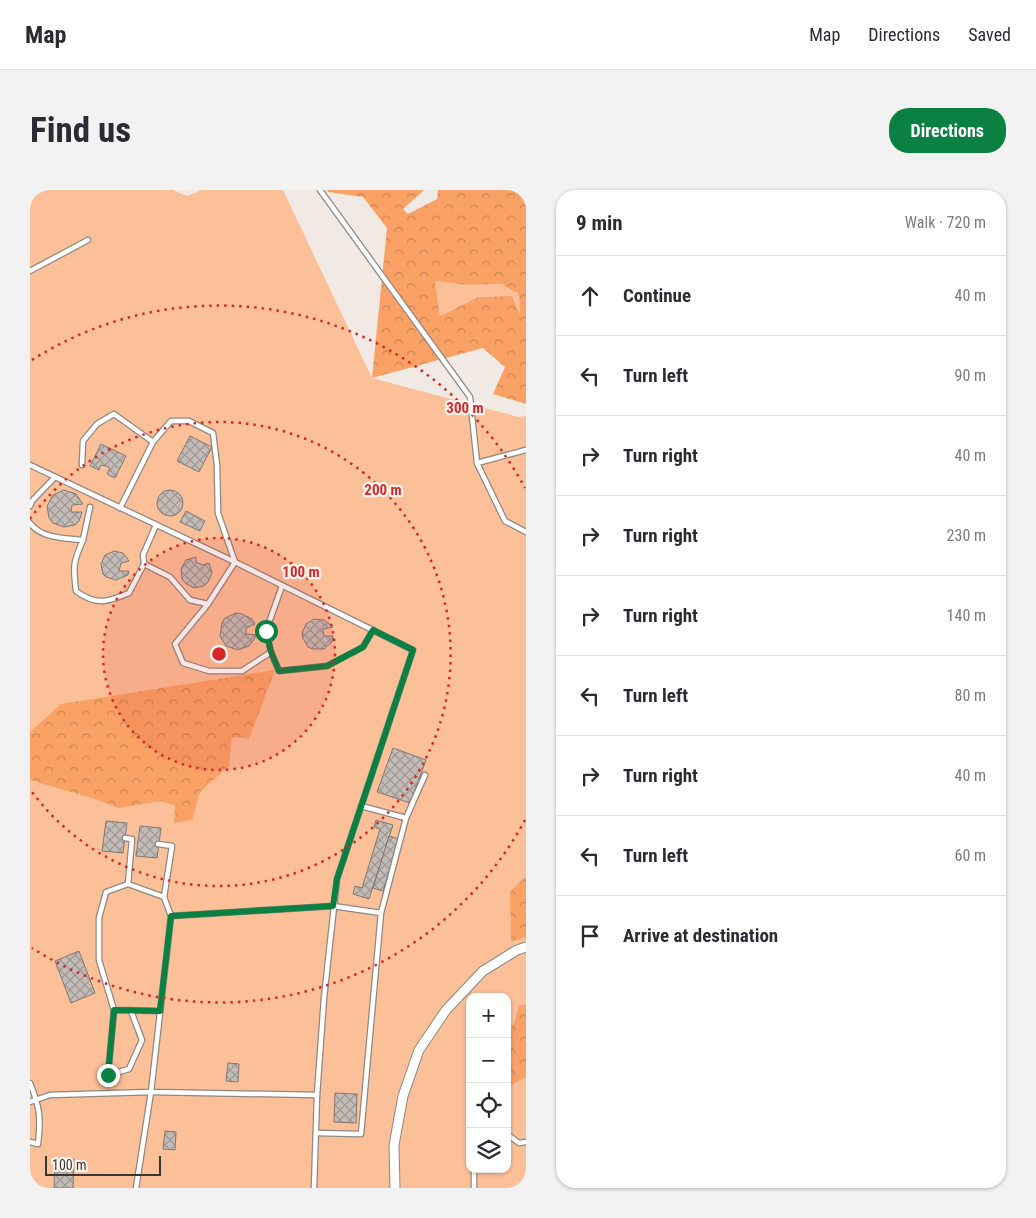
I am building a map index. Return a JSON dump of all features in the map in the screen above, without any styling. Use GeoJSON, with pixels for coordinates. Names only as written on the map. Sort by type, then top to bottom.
{"type":"FeatureCollection","features":[{"type":"Feature","properties":{"kind":"street"},"geometry":{"type":"LineString","coordinates":[[395,1188],[394,1145],[403,1096],[420,1050],[446,1010],[484,972],[517,950],[526,947]]}},
{"type":"Feature","properties":{"kind":"lane"},"geometry":{"type":"LineString","coordinates":[[320,190],[470,397],[477,463],[505,521],[526,532]]}},
{"type":"Feature","properties":{"kind":"lane"},"geometry":{"type":"LineString","coordinates":[[30,271],[88,240]]}},
{"type":"Feature","properties":{"kind":"lane"},"geometry":{"type":"LineString","coordinates":[[82,465],[83,441],[97,424],[114,414],[153,442]]}},
{"type":"Feature","properties":{"kind":"lane"},"geometry":{"type":"LineString","coordinates":[[120,508],[153,442],[171,421],[189,421],[213,433],[217,465],[218,513],[235,562]]}},
{"type":"Feature","properties":{"kind":"lane"},"geometry":{"type":"LineString","coordinates":[[477,463],[526,450]]}},
{"type":"Feature","properties":{"kind":"lane"},"geometry":{"type":"LineString","coordinates":[[30,465],[235,562],[413,650],[337,879],[317,1095],[314,1188]]}},
{"type":"Feature","properties":{"kind":"lane"},"geometry":{"type":"LineString","coordinates":[[30,506],[32,500],[55,477]]}},
{"type":"Feature","properties":{"kind":"lane"},"geometry":{"type":"LineString","coordinates":[[90,507],[83,540],[74,559],[76,591],[87,599],[108,602],[129,593],[144,564],[143,555],[156,525]]}},
{"type":"Feature","properties":{"kind":"lane"},"geometry":{"type":"LineString","coordinates":[[30,523],[36,530],[53,536],[83,540]]}},
{"type":"Feature","properties":{"kind":"lane"},"geometry":{"type":"LineString","coordinates":[[235,562],[208,604],[175,644],[183,663],[209,671],[242,671],[271,652]]}},
{"type":"Feature","properties":{"kind":"lane"},"geometry":{"type":"LineString","coordinates":[[144,564],[170,577],[190,600],[208,604]]}},
{"type":"Feature","properties":{"kind":"lane"},"geometry":{"type":"LineString","coordinates":[[282,586],[266,631],[271,652],[279,671],[327,666],[363,647],[373,630]]}},
{"type":"Feature","properties":{"kind":"lane"},"geometry":{"type":"LineString","coordinates":[[316,1133],[361,1134],[381,913],[406,818],[425,775]]}},
{"type":"Feature","properties":{"kind":"lane"},"geometry":{"type":"LineString","coordinates":[[361,806],[406,818]]}},
{"type":"Feature","properties":{"kind":"lane"},"geometry":{"type":"LineString","coordinates":[[125,838],[132,839],[128,884]]}},
{"type":"Feature","properties":{"kind":"lane"},"geometry":{"type":"LineString","coordinates":[[136,1188],[151,1092],[171,916],[164,897],[172,846],[158,844]]}},
{"type":"Feature","properties":{"kind":"lane"},"geometry":{"type":"LineString","coordinates":[[131,1012],[142,1040],[129,1069],[108,1075],[114,1010],[99,960],[99,918],[106,892],[128,884],[164,897]]}},
{"type":"Feature","properties":{"kind":"lane"},"geometry":{"type":"LineString","coordinates":[[171,916],[333,906],[381,913]]}},
{"type":"Feature","properties":{"kind":"lane"},"geometry":{"type":"LineString","coordinates":[[114,1010],[131,1012],[160,1011]]}},
{"type":"Feature","properties":{"kind":"lane"},"geometry":{"type":"LineString","coordinates":[[30,1083],[37,1100],[41,1118],[38,1144],[30,1142]]}},
{"type":"Feature","properties":{"kind":"lane"},"geometry":{"type":"LineString","coordinates":[[30,1102],[50,1095],[151,1092],[317,1095]]}},
{"type":"Feature","properties":{"kind":"lane"},"geometry":{"type":"LineString","coordinates":[[511,1137],[519,1143],[526,1142]]}},
{"type":"Feature","properties":{"kind":"lane"},"geometry":{"type":"LineString","coordinates":[[474,1173],[474,1188]]}},
{"type":"Feature","properties":{"kind":"shaded area"},"geometry":{"type":"Polygon","coordinates":[[[30,190],[173,190],[187,196],[202,190],[283,190],[372,378],[518,417],[526,416],[526,1188],[30,1188],[30,190]]]}},
{"type":"Feature","properties":{"kind":"shaded area"},"geometry":{"type":"Polygon","coordinates":[[[435,281],[468,285],[501,284],[519,294],[521,316],[512,296],[478,297],[440,316],[435,281]]]}},
{"type":"Feature","properties":{"kind":"green space"},"geometry":{"type":"Polygon","coordinates":[[[327,190],[424,190],[403,209],[408,214],[437,199],[438,190],[526,190],[526,404],[493,394],[505,367],[483,348],[372,378],[387,228],[363,197],[328,192],[327,190]],[[435,281],[440,316],[478,297],[512,296],[520,314],[519,294],[501,284],[468,285],[435,281]]]}},
{"type":"Feature","properties":{"kind":"green space"},"geometry":{"type":"Polygon","coordinates":[[[275,670],[249,739],[232,737],[229,766],[200,792],[192,820],[174,823],[175,806],[161,801],[119,808],[30,780],[30,732],[61,704],[275,670]]]}},
{"type":"Feature","properties":{"kind":"green space"},"geometry":{"type":"Polygon","coordinates":[[[526,876],[526,937],[511,942],[510,892],[526,876]]]}},
{"type":"Feature","properties":{"kind":"green space"},"geometry":{"type":"Polygon","coordinates":[[[526,1004],[526,1077],[511,1086],[511,1026],[513,1026],[519,1006],[526,1004]]]}},
{"type":"Feature","properties":{"kind":"building"},"geometry":{"type":"Polygon","coordinates":[[[190,436],[212,447],[199,472],[177,461],[190,436]]]}},
{"type":"Feature","properties":{"kind":"building"},"geometry":{"type":"Polygon","coordinates":[[[101,444],[126,456],[115,478],[107,474],[110,468],[106,466],[101,465],[99,470],[90,466],[101,444]]]}},
{"type":"Feature","properties":{"kind":"building"},"geometry":{"type":"Polygon","coordinates":[[[64,490],[76,494],[83,504],[72,505],[71,512],[82,512],[79,521],[75,525],[64,527],[53,523],[49,518],[47,506],[53,495],[64,490]]]}},
{"type":"Feature","properties":{"kind":"building"},"geometry":{"type":"Polygon","coordinates":[[[170,490],[179,494],[183,503],[179,512],[170,516],[161,512],[157,503],[161,494],[170,490]]]}},
{"type":"Feature","properties":{"kind":"building"},"geometry":{"type":"Polygon","coordinates":[[[186,511],[205,521],[200,531],[180,522],[186,511]]]}},
{"type":"Feature","properties":{"kind":"building"},"geometry":{"type":"Polygon","coordinates":[[[114,551],[123,553],[129,561],[121,563],[119,571],[129,571],[128,575],[116,580],[103,574],[101,564],[105,555],[114,551]]]}},
{"type":"Feature","properties":{"kind":"building"},"geometry":{"type":"Polygon","coordinates":[[[196,557],[196,562],[203,565],[209,563],[212,573],[204,586],[194,588],[182,579],[181,569],[186,560],[196,557]]]}},
{"type":"Feature","properties":{"kind":"building"},"geometry":{"type":"Polygon","coordinates":[[[236,613],[252,619],[255,624],[246,628],[246,634],[257,635],[249,646],[238,650],[226,646],[220,636],[222,623],[225,618],[236,613]]]}},
{"type":"Feature","properties":{"kind":"building"},"geometry":{"type":"Polygon","coordinates":[[[314,619],[324,620],[333,627],[323,629],[324,636],[333,636],[332,642],[324,649],[308,647],[303,638],[302,633],[306,624],[314,619]]]}},
{"type":"Feature","properties":{"kind":"building"},"geometry":{"type":"Polygon","coordinates":[[[393,748],[426,760],[410,803],[377,792],[393,748]]]}},
{"type":"Feature","properties":{"kind":"building"},"geometry":{"type":"Polygon","coordinates":[[[376,820],[393,825],[369,899],[353,894],[355,886],[362,888],[380,829],[374,827],[376,820]]]}},
{"type":"Feature","properties":{"kind":"building"},"geometry":{"type":"Polygon","coordinates":[[[106,821],[127,823],[123,853],[102,851],[106,821]]]}},
{"type":"Feature","properties":{"kind":"building"},"geometry":{"type":"Polygon","coordinates":[[[140,826],[161,828],[157,858],[136,856],[140,826]]]}},
{"type":"Feature","properties":{"kind":"building"},"geometry":{"type":"Polygon","coordinates":[[[389,836],[399,839],[383,891],[373,888],[389,836]]]}},
{"type":"Feature","properties":{"kind":"building"},"geometry":{"type":"Polygon","coordinates":[[[79,951],[95,993],[71,1003],[55,961],[79,951]]]}},
{"type":"Feature","properties":{"kind":"building"},"geometry":{"type":"Polygon","coordinates":[[[228,1063],[239,1064],[238,1082],[226,1081],[228,1063]]]}},
{"type":"Feature","properties":{"kind":"building"},"geometry":{"type":"Polygon","coordinates":[[[335,1093],[357,1094],[356,1123],[334,1122],[335,1093]]]}},
{"type":"Feature","properties":{"kind":"building"},"geometry":{"type":"Polygon","coordinates":[[[165,1131],[176,1132],[175,1150],[163,1149],[165,1131]]]}},
{"type":"Feature","properties":{"kind":"building"},"geometry":{"type":"Polygon","coordinates":[[[55,1159],[74,1159],[73,1188],[54,1188],[55,1159]]]}},
{"type":"Feature","properties":{"kind":"route"},"geometry":{"type":"LineString","coordinates":[[108,1075],[114,1010],[131,1012],[160,1011],[171,916],[333,906],[337,879],[413,650],[373,630],[363,647],[327,666],[279,671],[271,652],[266,631]]}}]}
